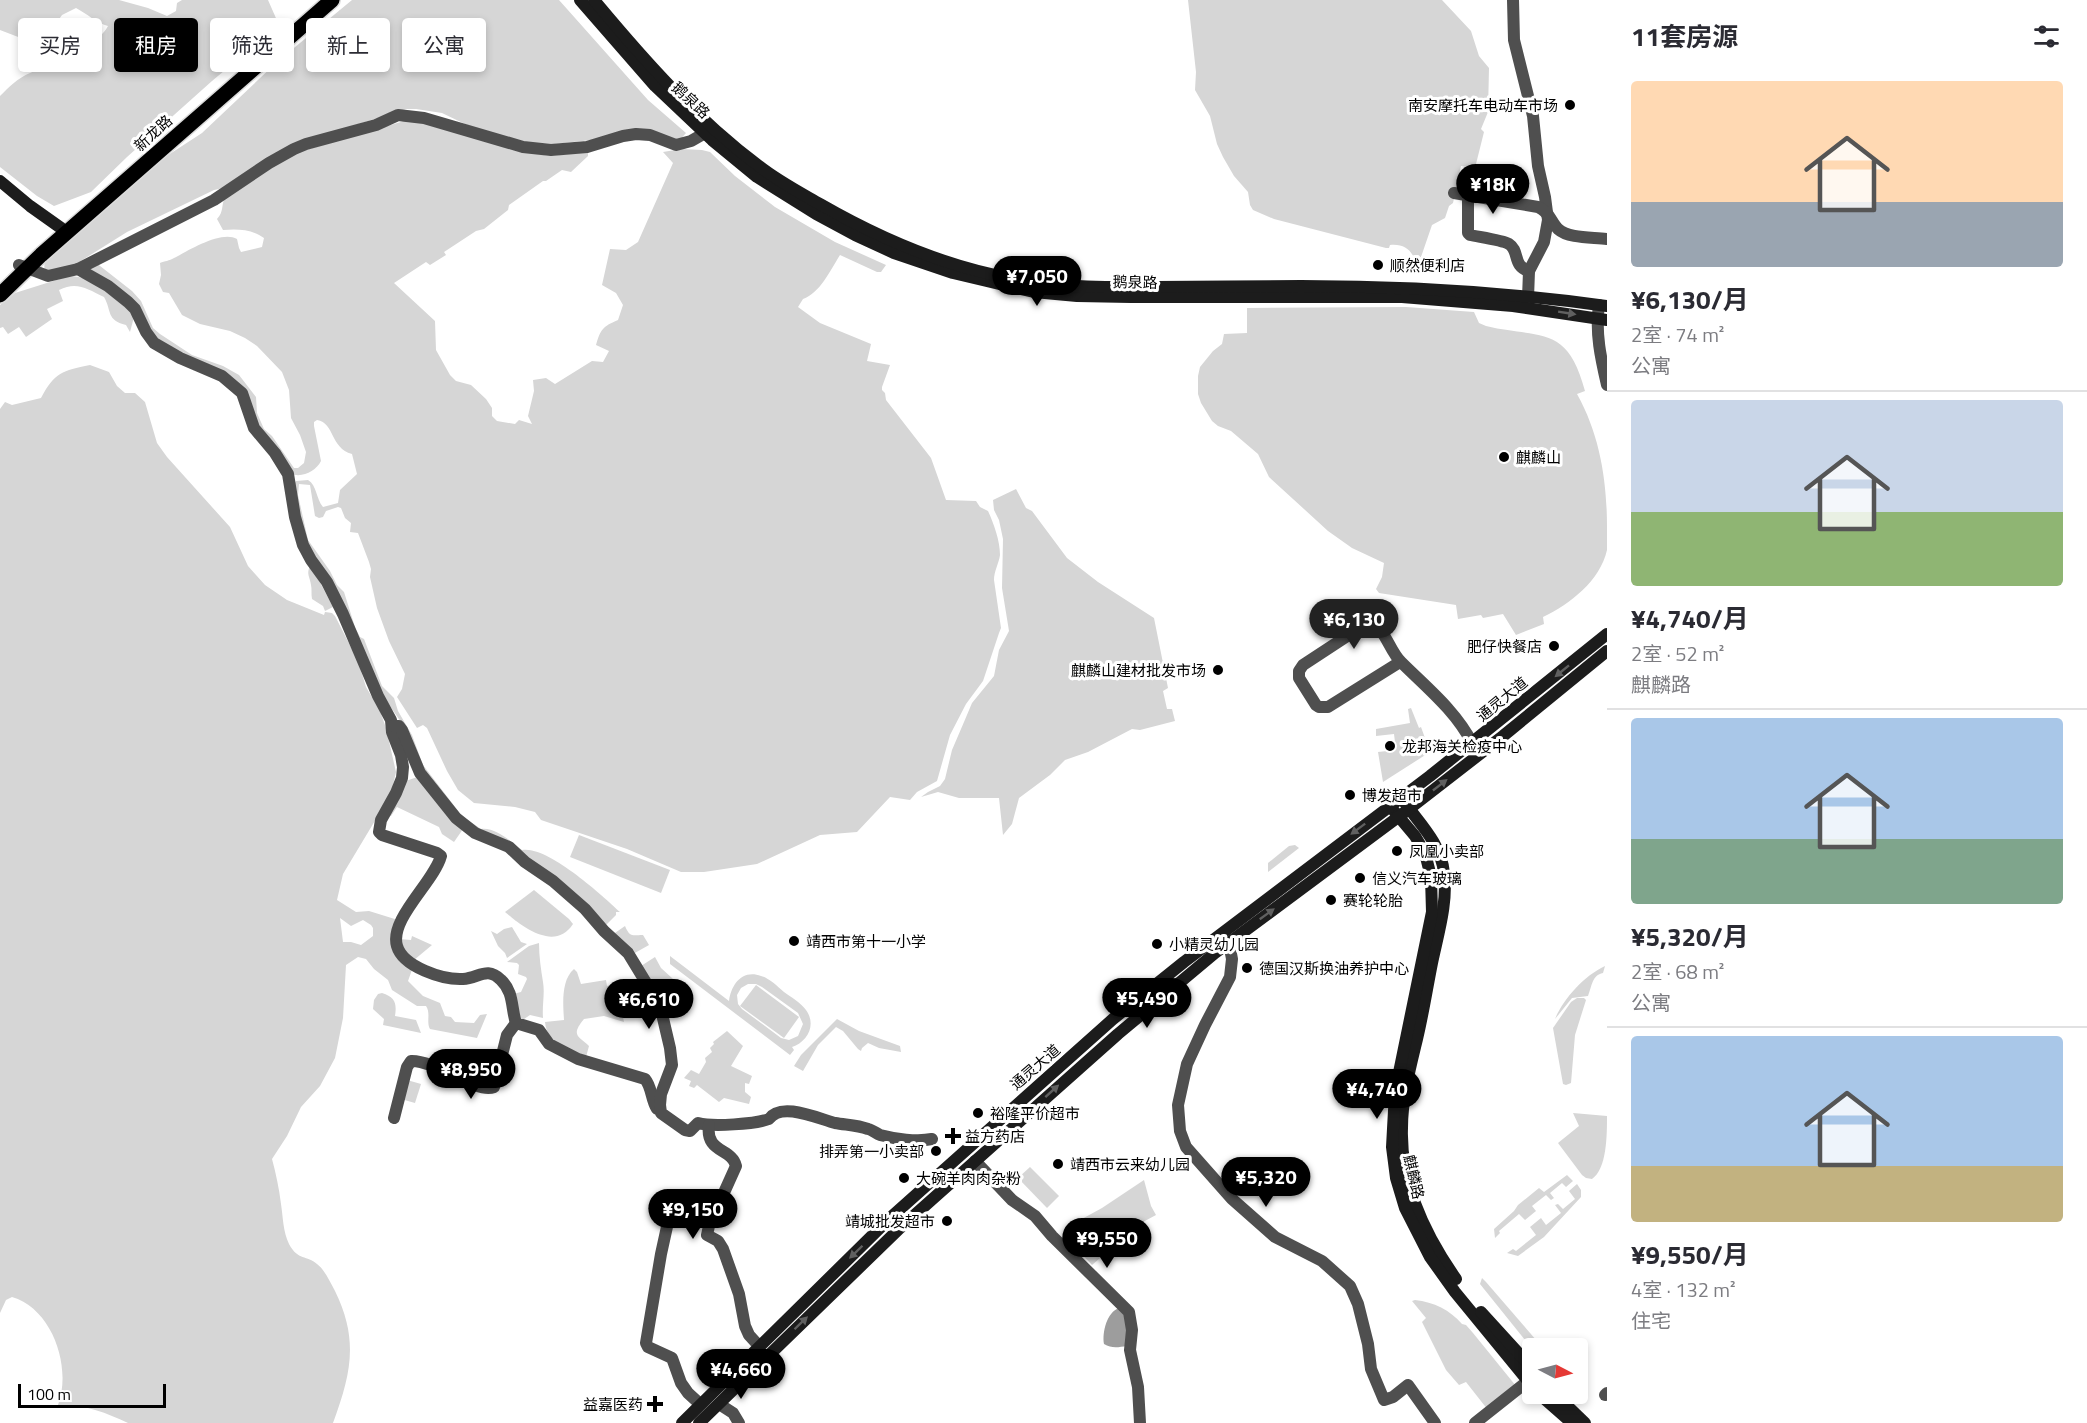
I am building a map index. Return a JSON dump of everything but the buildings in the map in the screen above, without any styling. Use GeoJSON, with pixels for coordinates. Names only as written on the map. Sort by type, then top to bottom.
{"type":"FeatureCollection","features":[{"type":"Feature","properties":{"kind":"main road","name":"新龙路"},"geometry":{"type":"LineString","coordinates":[[0,295],[23,267],[61,228],[193,109],[320,0]]}},
{"type":"Feature","properties":{"kind":"main road","name":"新龙路"},"geometry":{"type":"LineString","coordinates":[[0,284],[23,267],[332,0]]}},
{"type":"Feature","properties":{"kind":"main road","name":"鹅泉路"},"geometry":{"type":"LineString","coordinates":[[580,0],[655,86],[705,134],[769,185],[855,235],[907,258],[953,273],[1034,292],[1113,297],[1319,296],[1430,299],[1552,311],[1602,319]]}},
{"type":"Feature","properties":{"kind":"main road","name":"鹅泉路"},"geometry":{"type":"LineString","coordinates":[[594,0],[662,79],[761,168],[790,188],[858,226],[944,261],[1019,280],[1063,285],[1374,287],[1463,291],[1603,306]]}},
{"type":"Feature","properties":{"kind":"main road"},"geometry":{"type":"LineString","coordinates":[[0,181],[61,228]]}},
{"type":"Feature","properties":{"kind":"main road","name":"通灵大道"},"geometry":{"type":"LineString","coordinates":[[699,1423],[900,1228],[1063,1080],[1193,970],[1394,811],[1401,797],[1607,634]]}},
{"type":"Feature","properties":{"kind":"main road","name":"通灵大道"},"geometry":{"type":"LineString","coordinates":[[682,1423],[890,1218],[1105,1026],[1184,962],[1394,811],[1409,809],[1607,651]]}},
{"type":"Feature","properties":{"kind":"main road","name":"麒麟路"},"geometry":{"type":"LineString","coordinates":[[1401,797],[1434,841],[1444,873],[1439,931],[1403,1112],[1402,1149],[1406,1173],[1413,1200],[1425,1230],[1450,1271],[1522,1367]]}},
{"type":"Feature","properties":{"kind":"main road","name":"麒麟路"},"geometry":{"type":"LineString","coordinates":[[1394,811],[1415,836],[1425,854],[1431,877],[1432,912],[1412,1019],[1395,1092],[1392,1147],[1396,1178],[1405,1208],[1430,1257],[1455,1292],[1522,1369]]}},
{"type":"Feature","properties":{"kind":"main road"},"geometry":{"type":"LineString","coordinates":[[1550,1404],[1572,1423]]}},
{"type":"Feature","properties":{"kind":"main road"},"geometry":{"type":"LineString","coordinates":[[1565,1404],[1585,1423]]}},
{"type":"Feature","properties":{"kind":"street"},"geometry":{"type":"LineString","coordinates":[[1513,0],[1514,40],[1533,116],[1538,165],[1547,214],[1544,242],[1529,271],[1528,298]]}},
{"type":"Feature","properties":{"kind":"street"},"geometry":{"type":"LineString","coordinates":[[23,267],[48,276],[78,269],[214,200],[294,149],[376,125],[398,116],[424,118],[523,147],[551,150],[587,147],[623,136],[636,135],[650,135],[676,145],[692,141],[705,134]]}},
{"type":"Feature","properties":{"kind":"street"},"geometry":{"type":"LineString","coordinates":[[1454,193],[1538,207],[1565,234],[1607,239]]}},
{"type":"Feature","properties":{"kind":"street"},"geometry":{"type":"LineString","coordinates":[[1468,195],[1468,233],[1470,236],[1508,243],[1514,251],[1518,264],[1529,271]]}},
{"type":"Feature","properties":{"kind":"street"},"geometry":{"type":"LineString","coordinates":[[78,269],[108,286],[128,302],[135,309],[154,343],[180,358],[222,376],[242,393],[254,428],[275,453],[288,474],[295,518],[303,544],[310,560],[334,597],[378,696],[392,720],[402,761],[402,778],[381,819],[379,832],[441,856],[419,895],[400,922],[397,947],[407,961],[443,976],[466,979],[485,972],[497,976],[509,991],[516,1023]]}},
{"type":"Feature","properties":{"kind":"street"},"geometry":{"type":"LineString","coordinates":[[1603,306],[1598,344],[1607,385]]}},
{"type":"Feature","properties":{"kind":"street"},"geometry":{"type":"LineString","coordinates":[[1400,662],[1324,708],[1316,705],[1299,678],[1299,671],[1304,665],[1367,623],[1371,623],[1380,630],[1400,662],[1443,703],[1472,743]]}},
{"type":"Feature","properties":{"kind":"street"},"geometry":{"type":"LineString","coordinates":[[392,726],[399,726],[402,730],[420,773],[462,824],[482,837],[509,847],[525,862],[553,881],[585,909],[632,959],[652,990],[659,1006],[672,1054],[672,1065],[661,1094],[660,1109],[663,1115],[690,1131],[698,1123],[709,1125],[764,1121],[774,1113],[801,1112],[836,1123],[867,1128],[883,1136],[915,1140],[932,1139]]}},
{"type":"Feature","properties":{"kind":"street"},"geometry":{"type":"LineString","coordinates":[[1229,943],[1232,959],[1230,977],[1191,1052],[1179,1094],[1178,1125],[1186,1147],[1232,1199],[1275,1237],[1322,1261],[1344,1280],[1355,1294],[1368,1344],[1371,1370],[1384,1400],[1393,1397],[1408,1385],[1435,1423]]}},
{"type":"Feature","properties":{"kind":"street"},"geometry":{"type":"LineString","coordinates":[[516,1023],[539,1030],[549,1044],[578,1059],[645,1079],[654,1103],[657,1109],[660,1109]]}},
{"type":"Feature","properties":{"kind":"street"},"geometry":{"type":"LineString","coordinates":[[393,1118],[405,1074],[411,1061],[448,1072],[472,1084],[489,1089],[494,1087],[505,1041],[516,1023]]}},
{"type":"Feature","properties":{"kind":"street"},"geometry":{"type":"LineString","coordinates":[[709,1125],[708,1137],[712,1143],[736,1163],[707,1235],[715,1238],[723,1249],[739,1294],[747,1331],[759,1346]]}},
{"type":"Feature","properties":{"kind":"street"},"geometry":{"type":"LineString","coordinates":[[975,1161],[1012,1200],[1035,1216],[1052,1236],[1129,1312],[1132,1330],[1130,1350],[1138,1387],[1140,1423]]}},
{"type":"Feature","properties":{"kind":"street"},"geometry":{"type":"LineString","coordinates":[[700,1404],[681,1383],[672,1358],[646,1344],[672,1204],[675,1200],[683,1198],[716,1210]]}},
{"type":"Feature","properties":{"kind":"street"},"geometry":{"type":"LineString","coordinates":[[1476,1423],[1522,1386]]}},
{"type":"Feature","properties":{"kind":"street"},"geometry":{"type":"LineString","coordinates":[[718,1404],[733,1413],[739,1423]]}},
{"type":"Feature","properties":{"kind":"shaded area"},"geometry":{"type":"Polygon","coordinates":[[[0,0],[119,0],[167,16],[176,11],[177,3],[182,0],[268,0],[276,18],[210,18],[210,72],[223,72],[91,192],[54,206],[37,196],[0,167],[0,96],[22,77],[32,72],[102,72],[102,34],[108,26],[102,24],[102,18],[92,18],[76,8],[60,18],[18,18],[18,37],[0,30],[0,0]]]}},
{"type":"Feature","properties":{"kind":"shaded area"},"geometry":{"type":"Polygon","coordinates":[[[352,0],[559,0],[648,100],[686,133],[679,141],[601,139],[554,144],[527,143],[467,125],[442,113],[406,109],[327,134],[223,188],[214,190],[127,232],[76,264],[51,272],[45,270],[45,262],[48,258],[159,161],[202,133],[266,72],[294,72],[294,48],[306,38],[306,72],[390,72],[390,18],[330,18],[352,0]]]}},
{"type":"Feature","properties":{"kind":"shaded area"},"geometry":{"type":"Polygon","coordinates":[[[1188,0],[1442,0],[1471,31],[1479,56],[1489,68],[1488,112],[1481,129],[1484,132],[1475,168],[1461,166],[1453,203],[1449,206],[1445,218],[1432,225],[1421,257],[1415,259],[1408,249],[1399,245],[1390,245],[1386,248],[1274,219],[1253,210],[1248,192],[1234,176],[1223,157],[1210,116],[1195,90],[1196,72],[1188,0]]]}},
{"type":"Feature","properties":{"kind":"shaded area"},"geometry":{"type":"Polygon","coordinates":[[[411,119],[518,151],[550,156],[588,152],[588,156],[571,172],[562,170],[543,181],[509,205],[508,210],[484,229],[476,231],[444,252],[446,255],[430,265],[426,262],[394,283],[435,321],[436,350],[450,375],[456,381],[471,385],[486,399],[492,408],[492,416],[497,421],[515,424],[519,420],[532,424],[528,416],[534,391],[533,380],[546,378],[555,384],[592,361],[603,362],[609,351],[596,345],[603,329],[618,320],[623,305],[616,293],[602,285],[610,249],[626,250],[638,242],[673,163],[663,152],[681,149],[710,152],[735,176],[775,207],[835,242],[886,265],[881,272],[877,272],[840,255],[820,287],[803,299],[798,307],[820,323],[871,344],[867,361],[890,365],[882,387],[886,400],[931,458],[946,500],[976,501],[980,507],[988,511],[996,533],[1000,555],[994,580],[1001,628],[983,681],[966,704],[950,735],[937,781],[917,792],[910,800],[890,797],[857,832],[820,835],[757,864],[704,872],[681,872],[627,849],[541,820],[535,812],[515,807],[474,803],[458,790],[427,728],[423,725],[417,728],[397,697],[402,689],[405,674],[389,641],[377,608],[370,577],[371,569],[358,533],[350,532],[351,523],[345,518],[341,508],[326,511],[323,517],[315,516],[310,485],[299,484],[298,495],[308,540],[344,592],[355,627],[360,637],[364,639],[382,686],[394,698],[398,711],[412,735],[423,765],[462,816],[481,829],[498,833],[522,850],[545,855],[559,863],[620,912],[616,912],[616,915],[605,926],[595,915],[463,821],[431,782],[403,725],[383,696],[305,540],[294,484],[296,481],[311,482],[323,507],[338,503],[340,490],[357,474],[352,454],[340,447],[327,426],[317,420],[314,426],[321,461],[309,473],[291,474],[254,417],[248,394],[161,343],[86,266],[95,262],[132,291],[141,301],[153,328],[160,334],[192,355],[223,366],[239,375],[256,397],[257,413],[264,429],[272,436],[294,468],[298,468],[304,463],[306,452],[291,418],[289,390],[282,372],[257,346],[245,338],[230,331],[200,324],[182,315],[169,293],[163,292],[159,284],[160,263],[205,242],[222,237],[237,239],[241,252],[262,247],[264,238],[254,233],[223,230],[217,219],[221,214],[225,197],[292,154],[411,119]]]}},
{"type":"Feature","properties":{"kind":"shaded area"},"geometry":{"type":"Polygon","coordinates":[[[69,276],[97,284],[121,303],[134,317],[130,332],[126,325],[112,318],[104,297],[77,286],[59,290],[63,301],[47,309],[52,319],[26,337],[19,327],[8,334],[3,327],[0,328],[0,305],[15,293],[69,276]]]}},
{"type":"Feature","properties":{"kind":"shaded area"},"geometry":{"type":"Polygon","coordinates":[[[1406,307],[1474,312],[1479,323],[1486,326],[1549,338],[1560,344],[1570,354],[1578,369],[1585,391],[1577,394],[1597,442],[1604,476],[1607,550],[1598,572],[1582,590],[1543,617],[1544,624],[1516,635],[1503,614],[1458,619],[1456,605],[1379,593],[1376,589],[1382,577],[1384,563],[1352,548],[1328,531],[1269,477],[1258,454],[1231,431],[1212,421],[1201,403],[1198,394],[1200,367],[1222,344],[1224,334],[1247,333],[1247,308],[1406,307]]]}},
{"type":"Feature","properties":{"kind":"shaded area"},"geometry":{"type":"Polygon","coordinates":[[[90,365],[109,372],[117,386],[125,393],[135,393],[145,402],[157,443],[230,527],[248,566],[265,585],[287,600],[324,615],[325,612],[335,616],[358,661],[366,687],[380,711],[396,772],[391,794],[343,874],[337,900],[356,912],[369,911],[398,920],[395,931],[413,967],[408,981],[423,996],[440,1003],[445,1016],[451,1017],[455,1022],[474,1023],[480,1015],[487,1014],[477,1038],[430,1029],[426,1006],[417,1006],[392,990],[388,980],[366,959],[358,957],[346,965],[343,1018],[335,1058],[320,1086],[301,1107],[287,1136],[272,1159],[284,1229],[289,1244],[296,1253],[313,1261],[325,1273],[343,1309],[347,1325],[350,1341],[348,1373],[333,1423],[128,1423],[94,1410],[58,1405],[62,1390],[60,1358],[56,1342],[48,1327],[26,1304],[12,1297],[6,1300],[0,1313],[0,409],[5,402],[12,405],[41,398],[60,374],[90,365]],[[340,918],[343,942],[361,945],[373,936],[373,928],[363,920],[351,926],[340,918]]]}},
{"type":"Feature","properties":{"kind":"shaded area"},"geometry":{"type":"Polygon","coordinates":[[[1016,489],[1026,508],[1032,511],[1067,558],[1098,582],[1154,618],[1168,688],[1163,691],[1167,709],[1172,709],[1175,721],[1140,730],[1132,729],[1088,752],[1065,760],[1050,775],[1019,798],[1012,824],[1003,835],[999,798],[959,798],[938,792],[921,797],[940,786],[945,779],[952,750],[972,703],[994,676],[999,650],[1009,631],[1002,588],[1003,539],[993,500],[1016,489]]]}},
{"type":"Feature","properties":{"kind":"shaded area"},"geometry":{"type":"Polygon","coordinates":[[[310,566],[333,607],[325,611],[323,606],[312,599],[308,573],[310,566]]]}},
{"type":"Feature","properties":{"kind":"shaded area"},"geometry":{"type":"Polygon","coordinates":[[[1411,708],[1430,752],[1383,782],[1378,752],[1396,750],[1394,734],[1376,736],[1376,729],[1410,723],[1408,709],[1411,708]]]}},
{"type":"Feature","properties":{"kind":"shaded area"},"geometry":{"type":"Polygon","coordinates":[[[420,776],[463,829],[454,842],[442,834],[439,827],[397,807],[391,816],[386,817],[406,781],[420,776]]]}},
{"type":"Feature","properties":{"kind":"shaded area"},"geometry":{"type":"Polygon","coordinates":[[[579,835],[670,870],[661,893],[570,857],[579,835]]]}},
{"type":"Feature","properties":{"kind":"shaded area"},"geometry":{"type":"Polygon","coordinates":[[[1295,845],[1299,848],[1268,872],[1268,863],[1289,846],[1295,845]]]}},
{"type":"Feature","properties":{"kind":"shaded area"},"geometry":{"type":"Polygon","coordinates":[[[534,890],[573,924],[566,932],[557,936],[539,934],[529,930],[505,912],[534,890]]]}},
{"type":"Feature","properties":{"kind":"shaded area"},"geometry":{"type":"Polygon","coordinates":[[[625,926],[630,934],[643,935],[649,945],[633,954],[612,935],[625,926]]]}},
{"type":"Feature","properties":{"kind":"shaded area"},"geometry":{"type":"Polygon","coordinates":[[[512,927],[521,942],[527,944],[507,958],[491,931],[497,934],[512,927]]]}},
{"type":"Feature","properties":{"kind":"shaded area"},"geometry":{"type":"Polygon","coordinates":[[[412,936],[432,945],[414,960],[408,957],[399,939],[411,940],[412,936]]]}},
{"type":"Feature","properties":{"kind":"shaded area"},"geometry":{"type":"Polygon","coordinates":[[[539,943],[544,986],[543,1018],[530,1015],[521,1021],[513,994],[521,992],[527,979],[518,974],[519,965],[517,963],[507,962],[529,946],[539,943]]]}},
{"type":"Feature","properties":{"kind":"shaded area"},"geometry":{"type":"Polygon","coordinates":[[[670,956],[729,1001],[732,989],[743,977],[754,974],[764,977],[806,1010],[811,1021],[809,1032],[802,1041],[792,1047],[794,1050],[790,1055],[670,964],[670,956]],[[748,984],[741,988],[737,995],[738,1004],[742,1009],[781,1038],[789,1040],[798,1036],[803,1024],[798,1013],[756,984],[748,984]]]}},
{"type":"Feature","properties":{"kind":"shaded area"},"geometry":{"type":"Polygon","coordinates":[[[655,957],[661,968],[684,989],[669,1004],[658,999],[641,966],[655,957]]]}},
{"type":"Feature","properties":{"kind":"shaded area"},"geometry":{"type":"Polygon","coordinates":[[[1605,966],[1603,973],[1594,979],[1588,996],[1572,998],[1555,1019],[1576,988],[1605,966]]]}},
{"type":"Feature","properties":{"kind":"shaded area"},"geometry":{"type":"Polygon","coordinates":[[[574,969],[581,984],[606,980],[607,986],[616,984],[624,1022],[604,1016],[584,1019],[577,1029],[577,1035],[589,1046],[586,1057],[554,1041],[545,1022],[564,1020],[565,986],[574,969]]]}},
{"type":"Feature","properties":{"kind":"shaded area"},"geometry":{"type":"Polygon","coordinates":[[[756,985],[799,1017],[784,1038],[740,1006],[756,985]]]}},
{"type":"Feature","properties":{"kind":"shaded area"},"geometry":{"type":"Polygon","coordinates":[[[378,994],[390,996],[394,1001],[395,1016],[416,1020],[421,1033],[383,1025],[384,1019],[373,1009],[374,1000],[378,994]]]}},
{"type":"Feature","properties":{"kind":"shaded area"},"geometry":{"type":"Polygon","coordinates":[[[1577,998],[1586,1000],[1575,1035],[1571,1083],[1566,1085],[1563,1084],[1553,1028],[1571,1002],[1577,998]]]}},
{"type":"Feature","properties":{"kind":"shaded area"},"geometry":{"type":"Polygon","coordinates":[[[837,1019],[859,1031],[900,1046],[901,1052],[879,1048],[868,1043],[861,1051],[843,1031],[836,1027],[818,1045],[803,1071],[794,1066],[801,1055],[837,1019]]]}},
{"type":"Feature","properties":{"kind":"shaded area"},"geometry":{"type":"Polygon","coordinates":[[[727,1031],[743,1046],[731,1066],[752,1076],[749,1084],[745,1083],[745,1092],[751,1097],[749,1104],[724,1098],[719,1102],[697,1085],[694,1088],[689,1086],[691,1081],[684,1078],[691,1070],[699,1074],[706,1062],[705,1058],[712,1052],[710,1048],[713,1042],[727,1031]]]}},
{"type":"Feature","properties":{"kind":"shaded area"},"geometry":{"type":"Polygon","coordinates":[[[407,1080],[421,1084],[415,1103],[401,1099],[407,1080]]]}},
{"type":"Feature","properties":{"kind":"shaded area"},"geometry":{"type":"Polygon","coordinates":[[[1573,1113],[1607,1116],[1603,1160],[1601,1168],[1592,1179],[1582,1175],[1558,1143],[1579,1126],[1573,1113]]]}},
{"type":"Feature","properties":{"kind":"shaded area"},"geometry":{"type":"Polygon","coordinates":[[[1030,1167],[1059,1196],[1047,1208],[1018,1178],[1030,1167]]]}},
{"type":"Feature","properties":{"kind":"shaded area"},"geometry":{"type":"Polygon","coordinates":[[[1567,1175],[1573,1181],[1566,1187],[1562,1183],[1550,1193],[1554,1198],[1551,1200],[1546,1195],[1532,1206],[1536,1211],[1525,1220],[1519,1214],[1499,1231],[1500,1233],[1495,1238],[1494,1229],[1518,1205],[1539,1188],[1544,1192],[1567,1175]]]}},
{"type":"Feature","properties":{"kind":"shaded area"},"geometry":{"type":"Polygon","coordinates":[[[1144,1180],[1151,1206],[1156,1215],[1100,1245],[1097,1249],[1100,1258],[1092,1265],[1081,1253],[1085,1250],[1068,1230],[1144,1180]]]}},
{"type":"Feature","properties":{"kind":"shaded area"},"geometry":{"type":"Polygon","coordinates":[[[1577,1184],[1581,1190],[1581,1197],[1544,1237],[1518,1256],[1507,1253],[1513,1249],[1516,1251],[1536,1235],[1530,1227],[1541,1218],[1546,1225],[1561,1213],[1555,1205],[1558,1204],[1563,1209],[1575,1199],[1569,1191],[1577,1184]]]}},
{"type":"Feature","properties":{"kind":"shaded area"},"geometry":{"type":"Polygon","coordinates":[[[1482,1278],[1534,1338],[1523,1338],[1480,1284],[1482,1278]]]}},
{"type":"Feature","properties":{"kind":"shaded area"},"geometry":{"type":"Polygon","coordinates":[[[1412,1301],[1441,1308],[1466,1325],[1516,1386],[1488,1410],[1466,1382],[1459,1385],[1446,1370],[1422,1322],[1426,1318],[1412,1301]]]}},
{"type":"Feature","properties":{"kind":"shaded area"},"geometry":{"type":"Polygon","coordinates":[[[1119,1308],[1126,1313],[1127,1346],[1110,1347],[1104,1344],[1105,1328],[1108,1318],[1119,1308]]]}},
{"type":"Feature","properties":{"kind":"place","name":"南安摩托车电动车市场"},"geometry":{"type":"Point","coordinates":[1570,105]}},
{"type":"Feature","properties":{"kind":"place","name":"顺然便利店"},"geometry":{"type":"Point","coordinates":[1378,265]}},
{"type":"Feature","properties":{"kind":"place","name":"麒麟山"},"geometry":{"type":"Point","coordinates":[1504,457]}},
{"type":"Feature","properties":{"kind":"place","name":"肥仔快餐店"},"geometry":{"type":"Point","coordinates":[1554,646]}},
{"type":"Feature","properties":{"kind":"place","name":"麒麟山建材批发市场"},"geometry":{"type":"Point","coordinates":[1218,670]}},
{"type":"Feature","properties":{"kind":"place","name":"龙邦海关检疫中心"},"geometry":{"type":"Point","coordinates":[1390,746]}},
{"type":"Feature","properties":{"kind":"place","name":"博发超市"},"geometry":{"type":"Point","coordinates":[1350,795]}},
{"type":"Feature","properties":{"kind":"place","name":"凤凰小卖部"},"geometry":{"type":"Point","coordinates":[1397,851]}},
{"type":"Feature","properties":{"kind":"place","name":"信义汽车玻璃"},"geometry":{"type":"Point","coordinates":[1360,878]}},
{"type":"Feature","properties":{"kind":"place","name":"赛轮轮胎"},"geometry":{"type":"Point","coordinates":[1331,900]}},
{"type":"Feature","properties":{"kind":"place","name":"靖西市第十一小学"},"geometry":{"type":"Point","coordinates":[794,941]}},
{"type":"Feature","properties":{"kind":"place","name":"小精灵幼儿园"},"geometry":{"type":"Point","coordinates":[1157,944]}},
{"type":"Feature","properties":{"kind":"place","name":"德国汉斯换油养护中心"},"geometry":{"type":"Point","coordinates":[1247,968]}},
{"type":"Feature","properties":{"kind":"place","name":"裕隆平价超市"},"geometry":{"type":"Point","coordinates":[978,1113]}},
{"type":"Feature","properties":{"kind":"place","name":"益方药店"},"geometry":{"type":"Point","coordinates":[953,1136]}},
{"type":"Feature","properties":{"kind":"place","name":"排弄第一小卖部"},"geometry":{"type":"Point","coordinates":[936,1151]}},
{"type":"Feature","properties":{"kind":"place","name":"靖西市云来幼儿园"},"geometry":{"type":"Point","coordinates":[1058,1164]}},
{"type":"Feature","properties":{"kind":"place","name":"大碗羊肉肉杂粉"},"geometry":{"type":"Point","coordinates":[904,1178]}},
{"type":"Feature","properties":{"kind":"place","name":"靖城批发超市"},"geometry":{"type":"Point","coordinates":[947,1221]}},
{"type":"Feature","properties":{"kind":"place","name":"益嘉医药"},"geometry":{"type":"Point","coordinates":[655,1404]}}]}
